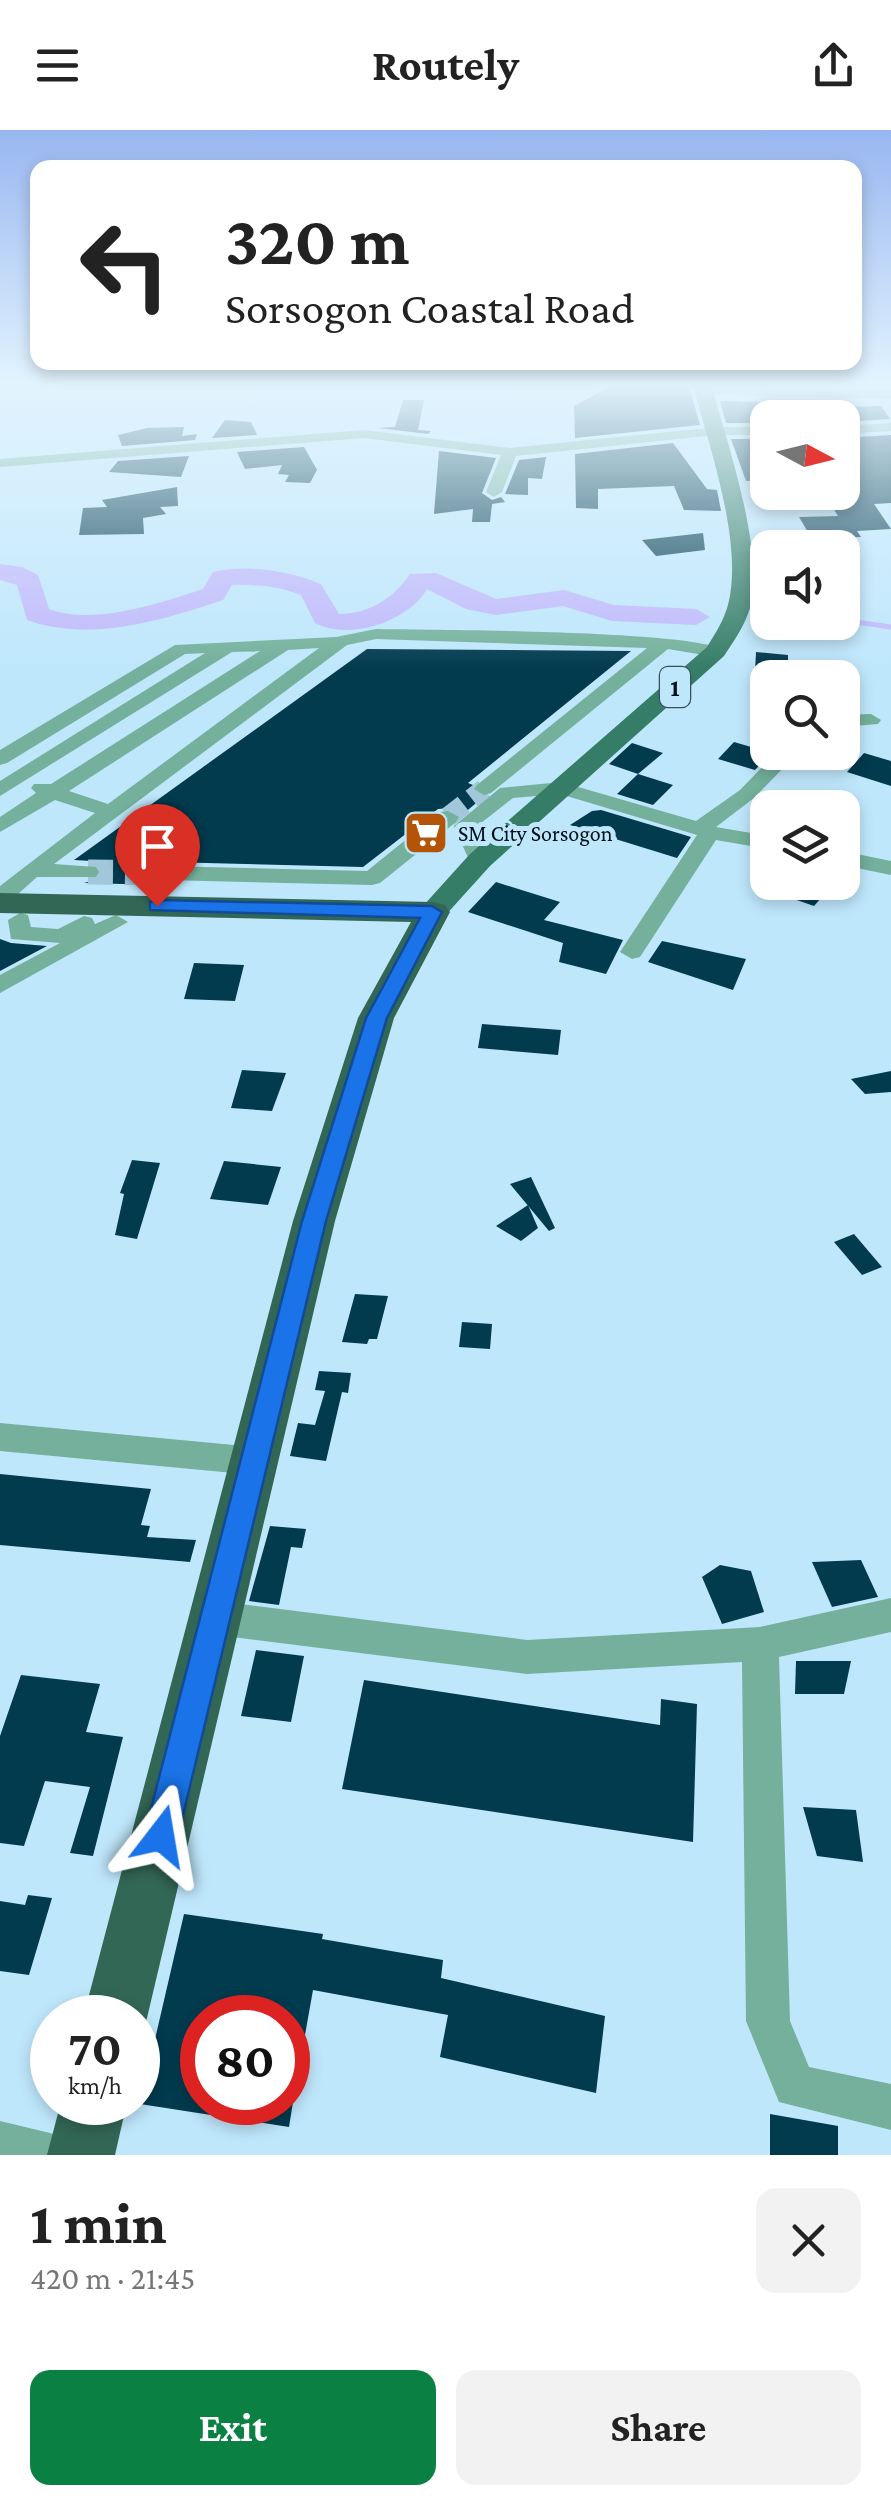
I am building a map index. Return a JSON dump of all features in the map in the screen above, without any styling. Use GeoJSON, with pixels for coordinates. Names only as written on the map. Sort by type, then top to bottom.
{"type":"FeatureCollection","features":[{"type":"Feature","properties":{"kind":"highway"},"geometry":{"type":"LineString","coordinates":[[11,896],[427,920]]}},
{"type":"Feature","properties":{"kind":"highway"},"geometry":{"type":"LineString","coordinates":[[11,896],[102,921],[427,920]]}},
{"type":"Feature","properties":{"kind":"highway","name":"1"},"geometry":{"type":"LineString","coordinates":[[122,1995],[314,1221],[376,1018],[427,920]]}},
{"type":"Feature","properties":{"kind":"highway"},"geometry":{"type":"LineString","coordinates":[[81,2155],[88,2125]]}},
{"type":"Feature","properties":{"kind":"main road","name":"1"},"geometry":{"type":"LineString","coordinates":[[427,920],[480,860],[716,651],[740,604],[743,574],[725,480]]}},
{"type":"Feature","properties":{"kind":"street"},"geometry":{"type":"LineString","coordinates":[[494,492],[499,480]]}},
{"type":"Feature","properties":{"kind":"street"},"geometry":{"type":"LineString","coordinates":[[0,759],[180,649],[341,642],[376,634],[664,643],[716,651]]}},
{"type":"Feature","properties":{"kind":"street"},"geometry":{"type":"LineString","coordinates":[[11,896],[111,812],[341,642]]}},
{"type":"Feature","properties":{"kind":"street"},"geometry":{"type":"LineString","coordinates":[[484,788],[664,643]]}},
{"type":"Feature","properties":{"kind":"street"},"geometry":{"type":"LineString","coordinates":[[0,826],[282,646]]}},
{"type":"Feature","properties":{"kind":"street"},"geometry":{"type":"LineString","coordinates":[[6,780],[148,699],[228,647]]}},
{"type":"Feature","properties":{"kind":"street"},"geometry":{"type":"LineString","coordinates":[[118,689],[227,726]]}},
{"type":"Feature","properties":{"kind":"street"},"geometry":{"type":"LineString","coordinates":[[860,720],[870,720]]}},
{"type":"Feature","properties":{"kind":"street"},"geometry":{"type":"LineString","coordinates":[[632,952],[705,830],[771,770]]}},
{"type":"Feature","properties":{"kind":"street"},"geometry":{"type":"LineString","coordinates":[[6,780],[111,812]]}},
{"type":"Feature","properties":{"kind":"street"},"geometry":{"type":"LineString","coordinates":[[480,860],[466,826],[507,792],[561,788],[750,839]]}},
{"type":"Feature","properties":{"kind":"street"},"geometry":{"type":"LineString","coordinates":[[165,874],[372,878],[448,817]]}},
{"type":"Feature","properties":{"kind":"street"},"geometry":{"type":"LineString","coordinates":[[860,862],[891,868]]}},
{"type":"Feature","properties":{"kind":"street"},"geometry":{"type":"LineString","coordinates":[[11,896],[88,872]]}},
{"type":"Feature","properties":{"kind":"street"},"geometry":{"type":"LineString","coordinates":[[0,984],[102,921]]}},
{"type":"Feature","properties":{"kind":"street"},"geometry":{"type":"LineString","coordinates":[[0,1436],[256,1462]]}},
{"type":"Feature","properties":{"kind":"street"},"geometry":{"type":"LineString","coordinates":[[216,1618],[527,1656],[760,1644],[891,1614]]}},
{"type":"Feature","properties":{"kind":"street"},"geometry":{"type":"LineString","coordinates":[[760,1644],[768,2021],[795,2086],[891,2107]]}},
{"type":"Feature","properties":{"kind":"street"},"geometry":{"type":"LineString","coordinates":[[0,2144],[59,2155]]}},
{"type":"Feature","properties":{"kind":"building"},"geometry":{"type":"Polygon","coordinates":[[[286,480],[312,480],[310,483],[286,480]]]}},
{"type":"Feature","properties":{"kind":"building"},"geometry":{"type":"Polygon","coordinates":[[[437,480],[487,480],[482,493],[492,500],[501,497],[505,502],[492,504],[490,522],[472,522],[473,509],[434,514],[437,480]]]}},
{"type":"Feature","properties":{"kind":"building"},"geometry":{"type":"Polygon","coordinates":[[[511,480],[528,480],[528,495],[505,494],[511,480]]]}},
{"type":"Feature","properties":{"kind":"building"},"geometry":{"type":"Polygon","coordinates":[[[575,480],[700,480],[707,489],[717,490],[721,511],[684,510],[674,486],[598,489],[598,509],[576,508],[575,480]]]}},
{"type":"Feature","properties":{"kind":"building"},"geometry":{"type":"Polygon","coordinates":[[[860,480],[891,480],[891,503],[874,504],[891,529],[807,530],[799,517],[838,516],[834,510],[860,510],[860,480]]]}},
{"type":"Feature","properties":{"kind":"building"},"geometry":{"type":"Polygon","coordinates":[[[177,487],[178,506],[160,507],[166,514],[143,518],[144,534],[79,535],[83,508],[107,507],[102,500],[177,487]]]}},
{"type":"Feature","properties":{"kind":"building"},"geometry":{"type":"Polygon","coordinates":[[[703,533],[705,550],[656,556],[642,540],[703,533]]]}},
{"type":"Feature","properties":{"kind":"building"},"geometry":{"type":"Polygon","coordinates":[[[367,649],[631,651],[468,783],[473,785],[472,792],[482,798],[462,815],[450,808],[438,809],[363,867],[165,862],[150,872],[162,885],[84,883],[99,879],[102,870],[91,861],[74,860],[367,649]]]}},
{"type":"Feature","properties":{"kind":"building"},"geometry":{"type":"Polygon","coordinates":[[[756,652],[788,655],[788,660],[756,660],[756,652]]]}},
{"type":"Feature","properties":{"kind":"building"},"geometry":{"type":"Polygon","coordinates":[[[734,742],[750,747],[750,769],[718,759],[734,742]]]}},
{"type":"Feature","properties":{"kind":"building"},"geometry":{"type":"Polygon","coordinates":[[[632,743],[663,753],[638,774],[609,764],[632,743]]]}},
{"type":"Feature","properties":{"kind":"building"},"geometry":{"type":"Polygon","coordinates":[[[864,753],[891,761],[891,786],[847,772],[860,770],[864,753]]]}},
{"type":"Feature","properties":{"kind":"building"},"geometry":{"type":"Polygon","coordinates":[[[638,774],[673,785],[653,805],[617,794],[638,774]]]}},
{"type":"Feature","properties":{"kind":"building"},"geometry":{"type":"Polygon","coordinates":[[[601,810],[691,837],[677,858],[570,825],[592,811],[601,810]]]}},
{"type":"Feature","properties":{"kind":"building"},"geometry":{"type":"Polygon","coordinates":[[[496,882],[560,902],[544,920],[623,940],[606,974],[559,962],[563,943],[468,912],[496,882]]]}},
{"type":"Feature","properties":{"kind":"building"},"geometry":{"type":"Polygon","coordinates":[[[797,900],[819,900],[814,906],[797,900]]]}},
{"type":"Feature","properties":{"kind":"building"},"geometry":{"type":"Polygon","coordinates":[[[0,939],[11,943],[47,946],[0,971],[0,939]]]}},
{"type":"Feature","properties":{"kind":"building"},"geometry":{"type":"Polygon","coordinates":[[[662,941],[746,959],[733,990],[648,962],[662,941]]]}},
{"type":"Feature","properties":{"kind":"building"},"geometry":{"type":"Polygon","coordinates":[[[194,963],[244,965],[235,1001],[184,999],[194,963]]]}},
{"type":"Feature","properties":{"kind":"building"},"geometry":{"type":"Polygon","coordinates":[[[482,1024],[561,1030],[558,1055],[478,1048],[482,1024]]]}},
{"type":"Feature","properties":{"kind":"building"},"geometry":{"type":"Polygon","coordinates":[[[242,1070],[286,1073],[272,1111],[231,1108],[242,1070]]]}},
{"type":"Feature","properties":{"kind":"building"},"geometry":{"type":"Polygon","coordinates":[[[891,1071],[891,1092],[865,1094],[851,1079],[891,1071]]]}},
{"type":"Feature","properties":{"kind":"building"},"geometry":{"type":"Polygon","coordinates":[[[132,1160],[160,1163],[137,1239],[115,1235],[124,1194],[120,1193],[132,1160]]]}},
{"type":"Feature","properties":{"kind":"building"},"geometry":{"type":"Polygon","coordinates":[[[224,1161],[281,1167],[268,1205],[210,1199],[224,1161]]]}},
{"type":"Feature","properties":{"kind":"building"},"geometry":{"type":"Polygon","coordinates":[[[531,1177],[555,1228],[549,1231],[510,1184],[531,1177]]]}},
{"type":"Feature","properties":{"kind":"building"},"geometry":{"type":"Polygon","coordinates":[[[528,1205],[538,1228],[521,1241],[496,1226],[528,1205]]]}},
{"type":"Feature","properties":{"kind":"building"},"geometry":{"type":"Polygon","coordinates":[[[854,1234],[882,1267],[862,1275],[834,1242],[854,1234]]]}},
{"type":"Feature","properties":{"kind":"building"},"geometry":{"type":"Polygon","coordinates":[[[355,1294],[388,1296],[377,1339],[369,1339],[367,1344],[342,1342],[355,1294]]]}},
{"type":"Feature","properties":{"kind":"building"},"geometry":{"type":"Polygon","coordinates":[[[462,1322],[492,1324],[490,1349],[459,1347],[462,1322]]]}},
{"type":"Feature","properties":{"kind":"building"},"geometry":{"type":"Polygon","coordinates":[[[319,1371],[351,1373],[348,1393],[342,1392],[326,1461],[290,1456],[298,1423],[315,1425],[325,1391],[315,1390],[319,1371]]]}},
{"type":"Feature","properties":{"kind":"building"},"geometry":{"type":"Polygon","coordinates":[[[0,1474],[151,1489],[141,1525],[150,1526],[147,1537],[196,1540],[190,1562],[0,1545],[0,1474]]]}},
{"type":"Feature","properties":{"kind":"building"},"geometry":{"type":"Polygon","coordinates":[[[270,1526],[306,1529],[302,1548],[291,1547],[279,1605],[249,1601],[270,1526]]]}},
{"type":"Feature","properties":{"kind":"building"},"geometry":{"type":"Polygon","coordinates":[[[861,1560],[878,1597],[832,1607],[812,1562],[861,1560]]]}},
{"type":"Feature","properties":{"kind":"building"},"geometry":{"type":"Polygon","coordinates":[[[720,1565],[751,1571],[764,1612],[722,1624],[702,1577],[720,1565]]]}},
{"type":"Feature","properties":{"kind":"building"},"geometry":{"type":"Polygon","coordinates":[[[256,1650],[304,1656],[291,1722],[241,1716],[256,1650]]]}},
{"type":"Feature","properties":{"kind":"building"},"geometry":{"type":"Polygon","coordinates":[[[796,1661],[851,1661],[844,1694],[795,1694],[796,1661]]]}},
{"type":"Feature","properties":{"kind":"building"},"geometry":{"type":"Polygon","coordinates":[[[21,1675],[100,1684],[86,1732],[123,1737],[93,1856],[70,1853],[90,1787],[45,1781],[24,1846],[0,1843],[0,1736],[21,1675]]]}},
{"type":"Feature","properties":{"kind":"building"},"geometry":{"type":"Polygon","coordinates":[[[364,1680],[660,1725],[661,1699],[697,1704],[693,1842],[342,1789],[364,1680]]]}},
{"type":"Feature","properties":{"kind":"building"},"geometry":{"type":"Polygon","coordinates":[[[803,1807],[856,1810],[863,1862],[817,1856],[803,1807]]]}},
{"type":"Feature","properties":{"kind":"building"},"geometry":{"type":"Polygon","coordinates":[[[28,1895],[52,1898],[29,1975],[0,1971],[0,1901],[25,1905],[28,1895]]]}},
{"type":"Feature","properties":{"kind":"building"},"geometry":{"type":"Polygon","coordinates":[[[184,1914],[323,1934],[322,1939],[443,1960],[441,1978],[605,2016],[596,2093],[440,2057],[448,2015],[313,1990],[310,2007],[310,1995],[180,1995],[180,2110],[160,2107],[160,2018],[184,1914]]]}},
{"type":"Feature","properties":{"kind":"building"},"geometry":{"type":"Polygon","coordinates":[[[770,2114],[838,2126],[838,2155],[770,2155],[770,2114]]]}},
{"type":"Feature","properties":{"kind":"waterway"},"geometry":{"type":"LineString","coordinates":[[0,572],[29,581],[37,614],[74,622],[176,606],[214,594],[222,578],[245,577],[279,580],[312,590],[322,614],[345,623],[407,600],[419,580],[427,579],[476,603],[496,607],[564,598],[612,613],[696,617]]}},
{"type":"Feature","properties":{"kind":"waterway"},"geometry":{"type":"LineString","coordinates":[[860,623],[891,627]]}},
{"type":"Feature","properties":{"kind":"tunnel"},"geometry":{"type":"LineString","coordinates":[[448,817],[484,789]]}},
{"type":"Feature","properties":{"kind":"tunnel"},"geometry":{"type":"LineString","coordinates":[[88,872],[165,873]]}},
{"type":"Feature","properties":{"kind":"place","name":"SM City Sorsogon"},"geometry":{"type":"Point","coordinates":[426,833]}},
{"type":"Feature","properties":{"kind":"route"},"geometry":{"type":"LineString","coordinates":[[157,906],[432,912],[376,1018],[314,1221],[161,1836]]}}]}
